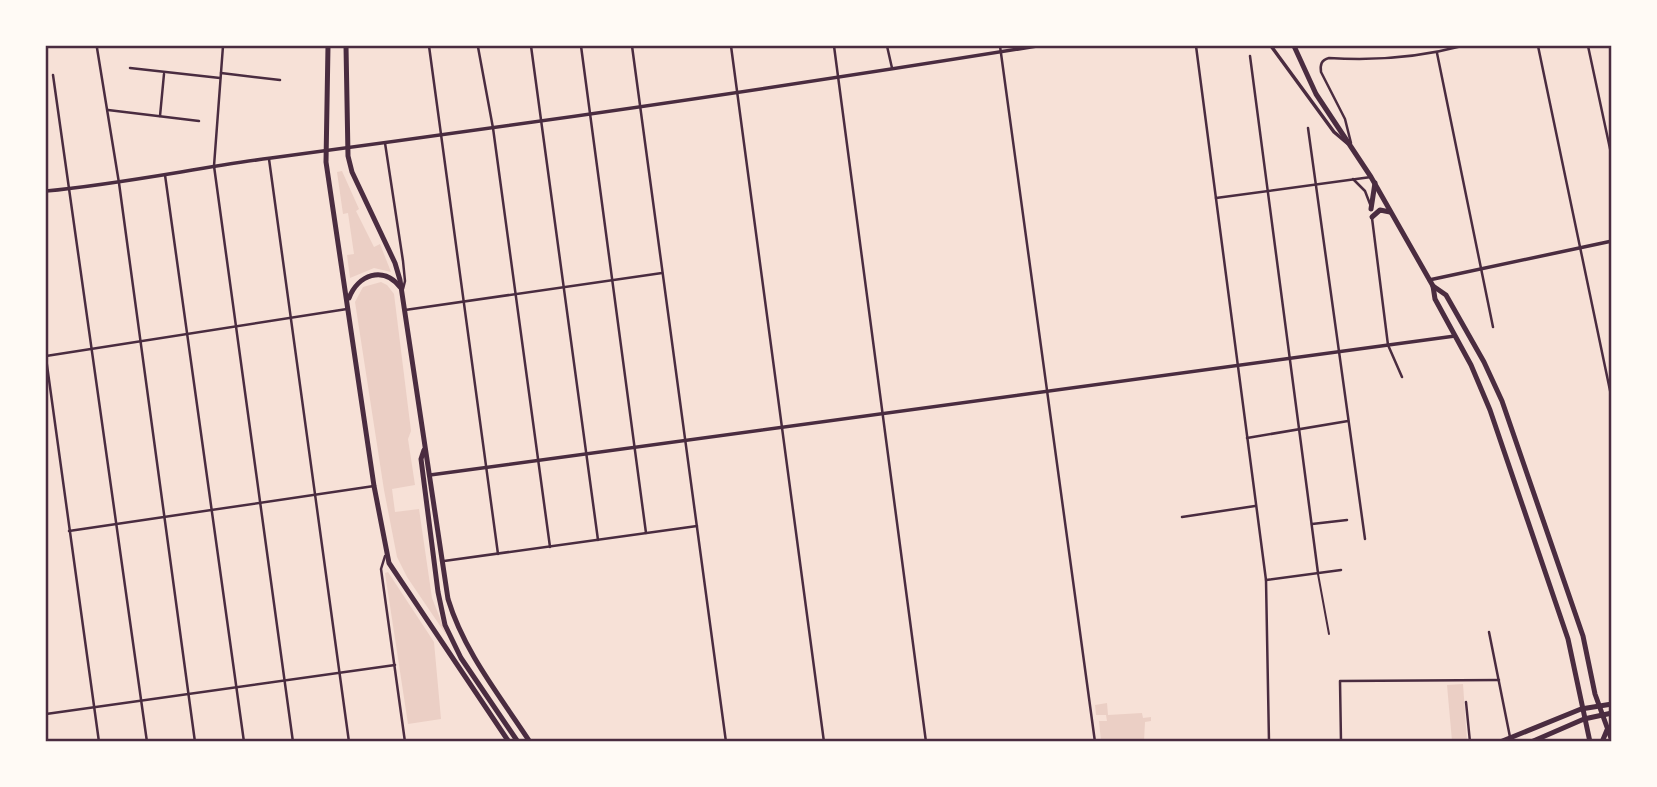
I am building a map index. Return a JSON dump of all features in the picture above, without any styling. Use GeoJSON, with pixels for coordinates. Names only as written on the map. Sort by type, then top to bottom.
{"type":"FeatureCollection","features":[{"type":"Feature","properties":{"kind":"main road"},"geometry":{"type":"LineString","coordinates":[[328,46],[326,162],[374,486],[390,568],[509,741]]}},
{"type":"Feature","properties":{"kind":"main road"},"geometry":{"type":"LineString","coordinates":[[346,46],[346,148],[352,173],[395,263],[403,292],[424,450],[448,599],[463,640],[530,741]]}},
{"type":"Feature","properties":{"kind":"main road"},"geometry":{"type":"LineString","coordinates":[[1294,46],[1306,74],[1375,183],[1431,283],[1435,299],[1479,382],[1568,639],[1590,741]]}},
{"type":"Feature","properties":{"kind":"main road"},"geometry":{"type":"LineString","coordinates":[[1371,209],[1375,183]]}},
{"type":"Feature","properties":{"kind":"main road"},"geometry":{"type":"LineString","coordinates":[[1372,217],[1380,210],[1392,213]]}},
{"type":"Feature","properties":{"kind":"main road"},"geometry":{"type":"LineString","coordinates":[[348,301],[355,285],[371,275],[390,277],[403,292]]}},
{"type":"Feature","properties":{"kind":"main road"},"geometry":{"type":"LineString","coordinates":[[1431,283],[1446,295],[1494,381],[1567,587],[1583,636],[1599,706],[1612,741]]}},
{"type":"Feature","properties":{"kind":"main road"},"geometry":{"type":"LineString","coordinates":[[424,450],[421,457],[439,601],[446,630],[461,658],[519,741]]}},
{"type":"Feature","properties":{"kind":"main road"},"geometry":{"type":"LineString","coordinates":[[1553,592],[1567,587]]}},
{"type":"Feature","properties":{"kind":"main road"},"geometry":{"type":"LineString","coordinates":[[1500,741],[1581,709],[1612,704]]}},
{"type":"Feature","properties":{"kind":"main road"},"geometry":{"type":"LineString","coordinates":[[1531,741],[1584,719],[1612,713]]}},
{"type":"Feature","properties":{"kind":"main road"},"geometry":{"type":"LineString","coordinates":[[1560,716],[1567,720],[1565,726]]}},
{"type":"Feature","properties":{"kind":"main road"},"geometry":{"type":"LineString","coordinates":[[1602,741],[1607,730]]}},
{"type":"Feature","properties":{"kind":"street"},"geometry":{"type":"LineString","coordinates":[[223,46],[214,166],[293,741]]}},
{"type":"Feature","properties":{"kind":"street"},"geometry":{"type":"LineString","coordinates":[[429,46],[498,554]]}},
{"type":"Feature","properties":{"kind":"street"},"geometry":{"type":"LineString","coordinates":[[531,46],[598,540]]}},
{"type":"Feature","properties":{"kind":"street"},"geometry":{"type":"LineString","coordinates":[[581,46],[646,533]]}},
{"type":"Feature","properties":{"kind":"street"},"geometry":{"type":"LineString","coordinates":[[632,46],[726,741]]}},
{"type":"Feature","properties":{"kind":"street"},"geometry":{"type":"LineString","coordinates":[[731,46],[824,741]]}},
{"type":"Feature","properties":{"kind":"street"},"geometry":{"type":"LineString","coordinates":[[834,46],[926,741]]}},
{"type":"Feature","properties":{"kind":"street"},"geometry":{"type":"LineString","coordinates":[[887,46],[892,68]]}},
{"type":"Feature","properties":{"kind":"street"},"geometry":{"type":"LineString","coordinates":[[1000,46],[1095,741]]}},
{"type":"Feature","properties":{"kind":"street"},"geometry":{"type":"LineString","coordinates":[[46,191],[119,183],[269,158],[639,108],[1037,46]]}},
{"type":"Feature","properties":{"kind":"street"},"geometry":{"type":"LineString","coordinates":[[1196,46],[1266,580],[1269,741]]}},
{"type":"Feature","properties":{"kind":"street"},"geometry":{"type":"LineString","coordinates":[[1271,46],[1334,132],[1351,145]]}},
{"type":"Feature","properties":{"kind":"street"},"geometry":{"type":"LineString","coordinates":[[1351,145],[1345,119],[1320,67],[1323,61],[1329,58],[1384,60],[1437,53],[1462,46]]}},
{"type":"Feature","properties":{"kind":"street"},"geometry":{"type":"LineString","coordinates":[[1538,46],[1612,400]]}},
{"type":"Feature","properties":{"kind":"street"},"geometry":{"type":"LineString","coordinates":[[1588,46],[1612,158]]}},
{"type":"Feature","properties":{"kind":"street"},"geometry":{"type":"LineString","coordinates":[[478,47],[492,128],[550,547]]}},
{"type":"Feature","properties":{"kind":"street"},"geometry":{"type":"LineString","coordinates":[[97,48],[119,183],[195,741]]}},
{"type":"Feature","properties":{"kind":"street"},"geometry":{"type":"LineString","coordinates":[[1437,53],[1493,327]]}},
{"type":"Feature","properties":{"kind":"street"},"geometry":{"type":"LineString","coordinates":[[1250,56],[1318,573]]}},
{"type":"Feature","properties":{"kind":"street"},"geometry":{"type":"LineString","coordinates":[[130,68],[220,78]]}},
{"type":"Feature","properties":{"kind":"street"},"geometry":{"type":"LineString","coordinates":[[160,116],[164,73]]}},
{"type":"Feature","properties":{"kind":"street"},"geometry":{"type":"LineString","coordinates":[[220,73],[280,80]]}},
{"type":"Feature","properties":{"kind":"street"},"geometry":{"type":"LineString","coordinates":[[53,75],[147,741]]}},
{"type":"Feature","properties":{"kind":"street"},"geometry":{"type":"LineString","coordinates":[[108,110],[198,121]]}},
{"type":"Feature","properties":{"kind":"street"},"geometry":{"type":"LineString","coordinates":[[1308,128],[1365,539]]}},
{"type":"Feature","properties":{"kind":"street"},"geometry":{"type":"LineString","coordinates":[[384,143],[403,261],[403,292]]}},
{"type":"Feature","properties":{"kind":"street"},"geometry":{"type":"LineString","coordinates":[[269,158],[349,741]]}},
{"type":"Feature","properties":{"kind":"street"},"geometry":{"type":"LineString","coordinates":[[165,175],[244,741]]}},
{"type":"Feature","properties":{"kind":"street"},"geometry":{"type":"LineString","coordinates":[[1216,198],[1371,177]]}},
{"type":"Feature","properties":{"kind":"street"},"geometry":{"type":"LineString","coordinates":[[1353,179],[1365,191],[1371,209],[1388,345],[1402,377]]}},
{"type":"Feature","properties":{"kind":"street"},"geometry":{"type":"LineString","coordinates":[[1431,283],[1481,267],[1612,241]]}},
{"type":"Feature","properties":{"kind":"street"},"geometry":{"type":"LineString","coordinates":[[405,310],[663,273]]}},
{"type":"Feature","properties":{"kind":"street"},"geometry":{"type":"LineString","coordinates":[[99,741],[46,357],[349,309]]}},
{"type":"Feature","properties":{"kind":"street"},"geometry":{"type":"LineString","coordinates":[[430,475],[1455,336]]}},
{"type":"Feature","properties":{"kind":"street"},"geometry":{"type":"LineString","coordinates":[[1247,438],[1349,421]]}},
{"type":"Feature","properties":{"kind":"street"},"geometry":{"type":"LineString","coordinates":[[69,531],[374,486]]}},
{"type":"Feature","properties":{"kind":"street"},"geometry":{"type":"LineString","coordinates":[[1182,517],[1256,506]]}},
{"type":"Feature","properties":{"kind":"street"},"geometry":{"type":"LineString","coordinates":[[1312,524],[1347,520]]}},
{"type":"Feature","properties":{"kind":"street"},"geometry":{"type":"LineString","coordinates":[[442,561],[697,526]]}},
{"type":"Feature","properties":{"kind":"street"},"geometry":{"type":"LineString","coordinates":[[387,553],[381,569],[405,741]]}},
{"type":"Feature","properties":{"kind":"street"},"geometry":{"type":"LineString","coordinates":[[1266,580],[1341,569]]}},
{"type":"Feature","properties":{"kind":"street"},"geometry":{"type":"LineString","coordinates":[[1489,632],[1510,737]]}},
{"type":"Feature","properties":{"kind":"street"},"geometry":{"type":"LineString","coordinates":[[46,714],[395,665]]}},
{"type":"Feature","properties":{"kind":"street"},"geometry":{"type":"LineString","coordinates":[[1341,741],[1340,681],[1499,680]]}},
{"type":"Feature","properties":{"kind":"street"},"geometry":{"type":"LineString","coordinates":[[1466,702],[1470,741]]}},
{"type":"Feature","properties":{"kind":"lane"},"geometry":{"type":"LineString","coordinates":[[1318,573],[1329,634]]}},
{"type":"Feature","properties":{"kind":"shaded area"},"geometry":{"type":"Polygon","coordinates":[[[342,171],[359,209],[356,211],[374,247],[380,244],[391,272],[374,268],[350,278],[347,255],[354,254],[348,213],[343,214],[337,172],[342,171]]]}},
{"type":"Feature","properties":{"kind":"shaded area"},"geometry":{"type":"Polygon","coordinates":[[[381,282],[394,294],[415,485],[392,489],[395,512],[419,509],[432,598],[447,636],[407,577],[397,557],[384,490],[355,302],[363,287],[381,282]]]}},
{"type":"Feature","properties":{"kind":"shaded area"},"geometry":{"type":"Polygon","coordinates":[[[388,572],[434,642],[441,719],[408,724],[385,573],[388,572]]]}},
{"type":"Feature","properties":{"kind":"shaded area"},"geometry":{"type":"Polygon","coordinates":[[[1463,684],[1467,741],[1452,741],[1447,685],[1463,684]]]}},
{"type":"Feature","properties":{"kind":"shaded area"},"geometry":{"type":"Polygon","coordinates":[[[1107,703],[1108,715],[1142,713],[1143,718],[1151,717],[1151,721],[1145,722],[1144,741],[1101,741],[1099,721],[1107,721],[1106,715],[1096,715],[1095,705],[1107,703]]]}}]}
